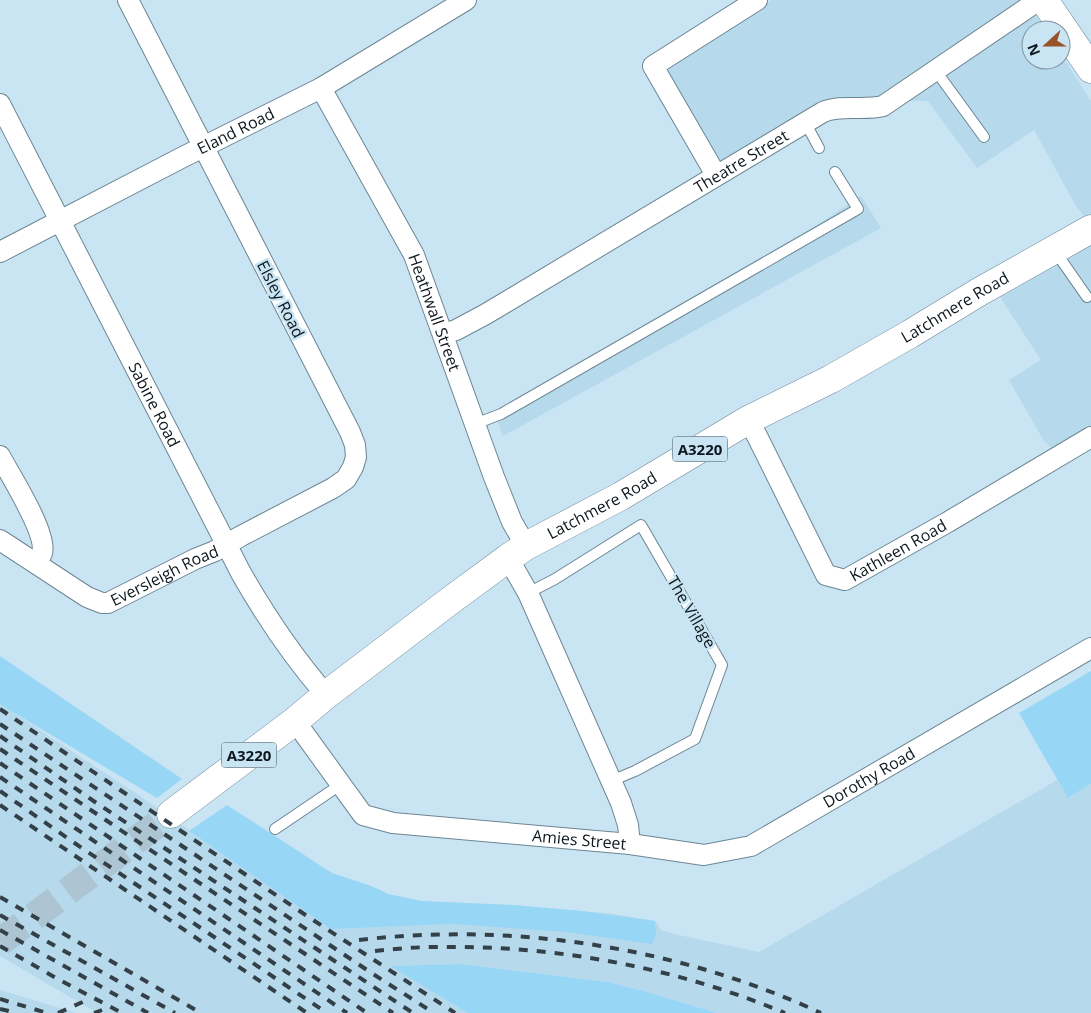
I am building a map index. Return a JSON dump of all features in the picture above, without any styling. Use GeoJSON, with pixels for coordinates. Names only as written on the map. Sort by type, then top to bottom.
{"type":"FeatureCollection","features":[{"type":"Feature","properties":{"kind":"main road"},"geometry":{"type":"LineString","coordinates":[[1044,0],[1091,69]]}},
{"type":"Feature","properties":{"kind":"main road","name":"Latchmere Road"},"geometry":{"type":"LineString","coordinates":[[171,814],[517,552],[621,496],[748,420],[831,379],[910,334],[978,292],[1091,229]]}},
{"type":"Feature","properties":{"kind":"street","name":"Elsley Road"},"geometry":{"type":"LineString","coordinates":[[128,0],[355,445],[356,456],[350,474],[333,488],[240,536],[227,545]]}},
{"type":"Feature","properties":{"kind":"street","name":"Eland Road"},"geometry":{"type":"LineString","coordinates":[[0,252],[321,88],[466,0]]}},
{"type":"Feature","properties":{"kind":"street"},"geometry":{"type":"LineString","coordinates":[[716,176],[653,66],[757,0]]}},
{"type":"Feature","properties":{"kind":"street","name":"Theatre Street"},"geometry":{"type":"LineString","coordinates":[[443,334],[456,330],[486,314],[805,122],[831,109],[883,106],[1039,0]]}},
{"type":"Feature","properties":{"kind":"street","name":"Heathwall Street"},"geometry":{"type":"LineString","coordinates":[[321,88],[414,254],[512,522],[517,552]]}},
{"type":"Feature","properties":{"kind":"street","name":"Sabine Road"},"geometry":{"type":"LineString","coordinates":[[0,104],[241,573],[271,624],[307,673],[326,695]]}},
{"type":"Feature","properties":{"kind":"street","name":"Kathleen Road"},"geometry":{"type":"LineString","coordinates":[[748,420],[758,436],[826,575],[845,580],[948,522],[1091,437]]}},
{"type":"Feature","properties":{"kind":"street"},"geometry":{"type":"LineString","coordinates":[[0,456],[38,526],[42,553],[36,563]]}},
{"type":"Feature","properties":{"kind":"street","name":"Eversleigh Road"},"geometry":{"type":"LineString","coordinates":[[0,540],[87,597],[102,603],[108,603],[227,545]]}},
{"type":"Feature","properties":{"kind":"street","name":"Amies Street"},"geometry":{"type":"LineString","coordinates":[[295,721],[363,814],[393,823],[630,844],[628,825],[611,781],[528,593],[517,552]]}},
{"type":"Feature","properties":{"kind":"street","name":"Dorothy Road"},"geometry":{"type":"LineString","coordinates":[[630,844],[704,855],[751,846],[1091,648]]}},
{"type":"Feature","properties":{"kind":"lane"},"geometry":{"type":"LineString","coordinates":[[936,71],[984,137]]}},
{"type":"Feature","properties":{"kind":"lane"},"geometry":{"type":"LineString","coordinates":[[805,122],[819,148]]}},
{"type":"Feature","properties":{"kind":"lane"},"geometry":{"type":"LineString","coordinates":[[475,424],[509,409],[858,209],[835,172]]}},
{"type":"Feature","properties":{"kind":"lane"},"geometry":{"type":"LineString","coordinates":[[1054,250],[1087,297]]}},
{"type":"Feature","properties":{"kind":"lane","name":"The Village"},"geometry":{"type":"LineString","coordinates":[[528,593],[555,579],[641,525],[722,665],[696,739],[635,771],[611,781]]}},
{"type":"Feature","properties":{"kind":"lane"},"geometry":{"type":"LineString","coordinates":[[275,829],[340,785]]}},
{"type":"Feature","properties":{"kind":"shaded area"},"geometry":{"type":"Polygon","coordinates":[[[772,0],[1025,0],[1039,20],[1021,20],[1021,70],[1071,70],[1091,101],[1091,217],[1086,219],[1076,206],[1034,130],[977,168],[928,101],[858,100],[725,165],[713,160],[667,78],[670,64],[772,0]]]}},
{"type":"Feature","properties":{"kind":"shaded area"},"geometry":{"type":"Polygon","coordinates":[[[861,196],[881,228],[503,436],[494,412],[820,223],[861,196]]]}},
{"type":"Feature","properties":{"kind":"shaded area"},"geometry":{"type":"Polygon","coordinates":[[[1091,239],[1091,431],[1056,452],[1044,441],[1009,380],[1041,360],[1002,300],[999,290],[1091,239]]]}},
{"type":"Feature","properties":{"kind":"shaded area"},"geometry":{"type":"Polygon","coordinates":[[[0,656],[182,779],[157,798],[0,704],[0,656]]]}},
{"type":"Feature","properties":{"kind":"shaded area"},"geometry":{"type":"Polygon","coordinates":[[[1091,671],[1091,784],[1068,798],[1019,713],[1091,671]]]}},
{"type":"Feature","properties":{"kind":"shaded area"},"geometry":{"type":"Polygon","coordinates":[[[0,704],[140,796],[257,877],[369,885],[388,894],[421,901],[512,905],[614,914],[655,921],[661,930],[674,934],[759,952],[1057,780],[1069,798],[1091,784],[1091,1013],[717,1013],[608,982],[460,964],[391,966],[468,1013],[94,1013],[94,1011],[0,956],[0,704]]]}},
{"type":"Feature","properties":{"kind":"shaded area"},"geometry":{"type":"Polygon","coordinates":[[[227,805],[332,873],[371,886],[388,894],[421,901],[512,905],[582,911],[655,921],[656,935],[652,944],[566,932],[451,924],[331,929],[189,831],[227,805]]]}},
{"type":"Feature","properties":{"kind":"shaded area"},"geometry":{"type":"Polygon","coordinates":[[[460,964],[608,982],[717,1013],[468,1013],[390,966],[460,964]]]}},
{"type":"Feature","properties":{"kind":"shaded area"},"geometry":{"type":"Polygon","coordinates":[[[0,990],[20,996],[76,1013],[0,1013],[0,990]]]}},
{"type":"Feature","properties":{"kind":"tunnel"},"geometry":{"type":"LineString","coordinates":[[0,942],[171,814]]}},
{"type":"Feature","properties":{"kind":"railway"},"geometry":{"type":"LineString","coordinates":[[0,709],[310,918],[455,1013]]}},
{"type":"Feature","properties":{"kind":"railway"},"geometry":{"type":"LineString","coordinates":[[0,724],[434,1013]]}},
{"type":"Feature","properties":{"kind":"railway"},"geometry":{"type":"LineString","coordinates":[[0,736],[95,802],[413,1013]]}},
{"type":"Feature","properties":{"kind":"railway"},"geometry":{"type":"LineString","coordinates":[[0,749],[393,1013]]}},
{"type":"Feature","properties":{"kind":"railway"},"geometry":{"type":"LineString","coordinates":[[0,763],[367,1013]]}},
{"type":"Feature","properties":{"kind":"railway"},"geometry":{"type":"LineString","coordinates":[[0,777],[347,1013]]}},
{"type":"Feature","properties":{"kind":"railway"},"geometry":{"type":"LineString","coordinates":[[0,791],[327,1013]]}},
{"type":"Feature","properties":{"kind":"railway"},"geometry":{"type":"LineString","coordinates":[[0,805],[307,1013]]}},
{"type":"Feature","properties":{"kind":"railway"},"geometry":{"type":"LineString","coordinates":[[0,897],[201,1013]]}},
{"type":"Feature","properties":{"kind":"railway"},"geometry":{"type":"LineString","coordinates":[[0,915],[175,1013]]}},
{"type":"Feature","properties":{"kind":"railway"},"geometry":{"type":"LineString","coordinates":[[0,930],[148,1013]]}},
{"type":"Feature","properties":{"kind":"railway"},"geometry":{"type":"LineString","coordinates":[[359,940],[418,935],[477,935],[536,938],[595,945],[653,956],[710,971],[766,990],[821,1013]]}},
{"type":"Feature","properties":{"kind":"railway"},"geometry":{"type":"LineString","coordinates":[[0,946],[122,1013]]}},
{"type":"Feature","properties":{"kind":"railway"},"geometry":{"type":"LineString","coordinates":[[375,951],[420,947],[480,947],[569,955],[657,971],[701,983],[785,1013]]}},
{"type":"Feature","properties":{"kind":"railway"},"geometry":{"type":"LineString","coordinates":[[0,999],[47,1013]]}},
{"type":"Feature","properties":{"kind":"railway"},"geometry":{"type":"LineString","coordinates":[[58,1013],[85,1001]]}},
{"type":"Feature","properties":{"kind":"railway"},"geometry":{"type":"LineString","coordinates":[[0,1009],[17,1013]]}},
{"type":"Feature","properties":{"kind":"railway"},"geometry":{"type":"LineString","coordinates":[[94,1013],[102,1010]]}}]}
